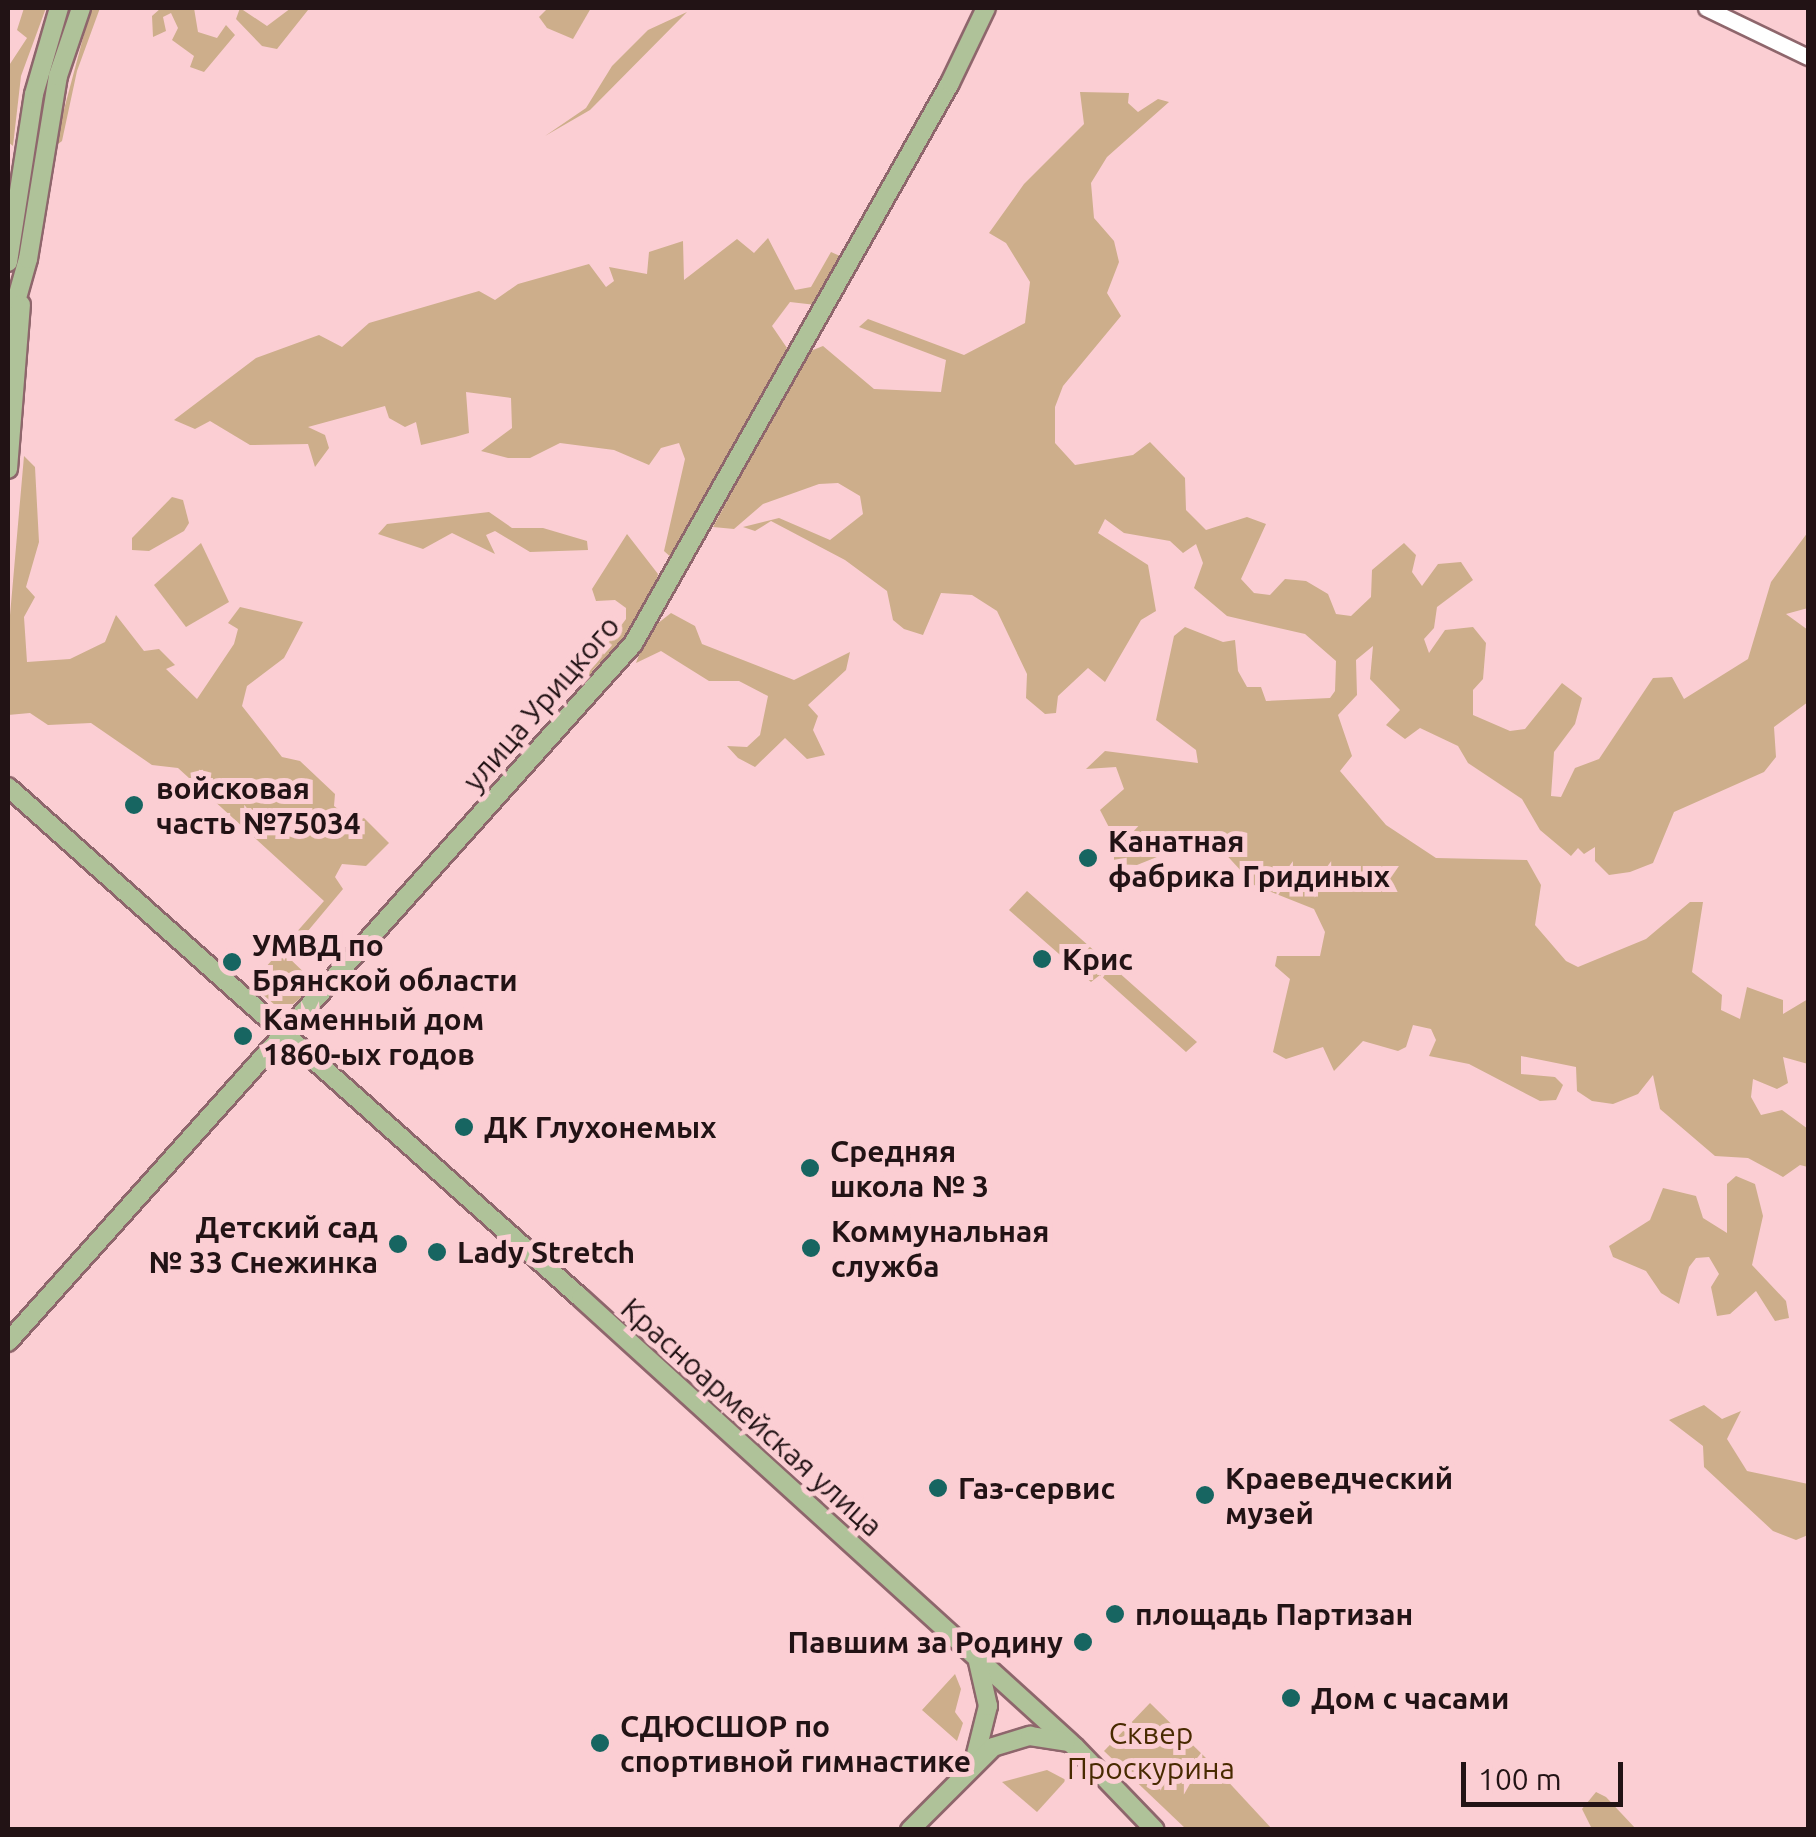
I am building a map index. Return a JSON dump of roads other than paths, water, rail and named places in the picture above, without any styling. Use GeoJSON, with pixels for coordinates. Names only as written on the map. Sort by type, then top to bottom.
{"type":"FeatureCollection","features":[{"type":"Feature","properties":{"kind":"main road"},"geometry":{"type":"LineString","coordinates":[[8,262],[34,94],[59,8]]}},
{"type":"Feature","properties":{"kind":"main road"},"geometry":{"type":"LineString","coordinates":[[8,469],[21,290],[53,98],[81,8]]}},
{"type":"Feature","properties":{"kind":"main road","name":"улица Урицкого"},"geometry":{"type":"LineString","coordinates":[[8,1342],[633,644],[950,83],[986,8]]}},
{"type":"Feature","properties":{"kind":"main road"},"geometry":{"type":"LineString","coordinates":[[8,330],[21,290]]}},
{"type":"Feature","properties":{"kind":"main road","name":"Красноармейская улица"},"geometry":{"type":"LineString","coordinates":[[8,787],[286,1032],[1075,1747],[1155,1830]]}},
{"type":"Feature","properties":{"kind":"main road"},"geometry":{"type":"LineString","coordinates":[[8,805],[36,814]]}},
{"type":"Feature","properties":{"kind":"main road"},"geometry":{"type":"LineString","coordinates":[[975,1758],[988,1706],[976,1658]]}},
{"type":"Feature","properties":{"kind":"main road"},"geometry":{"type":"LineString","coordinates":[[910,1830],[975,1758],[1030,1736],[1075,1747]]}},
{"type":"Feature","properties":{"kind":"street"},"geometry":{"type":"LineString","coordinates":[[1706,8],[1808,57]]}},
{"type":"Feature","properties":{"kind":"place","name":"войсковая часть №75034"},"geometry":{"type":"Point","coordinates":[134,805]}},
{"type":"Feature","properties":{"kind":"place","name":"Канатная фабрика Гридиных"},"geometry":{"type":"Point","coordinates":[1088,858]}},
{"type":"Feature","properties":{"kind":"place","name":"Крис"},"geometry":{"type":"Point","coordinates":[1042,959]}},
{"type":"Feature","properties":{"kind":"place","name":"УМВД по Брянской области"},"geometry":{"type":"Point","coordinates":[232,962]}},
{"type":"Feature","properties":{"kind":"place","name":"Каменный дом 1860-ых годов"},"geometry":{"type":"Point","coordinates":[243,1036]}},
{"type":"Feature","properties":{"kind":"place","name":"ДК Глухонемых"},"geometry":{"type":"Point","coordinates":[464,1127]}},
{"type":"Feature","properties":{"kind":"place","name":"Средняя школа № 3"},"geometry":{"type":"Point","coordinates":[810,1168]}},
{"type":"Feature","properties":{"kind":"place","name":"Детский сад № 33 Снежинка"},"geometry":{"type":"Point","coordinates":[398,1244]}},
{"type":"Feature","properties":{"kind":"place","name":"Коммунальная служба"},"geometry":{"type":"Point","coordinates":[811,1248]}},
{"type":"Feature","properties":{"kind":"place","name":"Lady Stretch"},"geometry":{"type":"Point","coordinates":[437,1252]}},
{"type":"Feature","properties":{"kind":"place","name":"Газ-сервис"},"geometry":{"type":"Point","coordinates":[938,1488]}},
{"type":"Feature","properties":{"kind":"place","name":"Краеведческий музей"},"geometry":{"type":"Point","coordinates":[1205,1495]}},
{"type":"Feature","properties":{"kind":"place","name":"площадь Партизан"},"geometry":{"type":"Point","coordinates":[1115,1614]}},
{"type":"Feature","properties":{"kind":"place","name":"Павшим за Родину"},"geometry":{"type":"Point","coordinates":[1083,1642]}},
{"type":"Feature","properties":{"kind":"place","name":"Дом с часами"},"geometry":{"type":"Point","coordinates":[1291,1698]}},
{"type":"Feature","properties":{"kind":"place","name":"СДЮСШОР по спортивной гимнастике"},"geometry":{"type":"Point","coordinates":[600,1743]}},
{"type":"Feature","properties":{"kind":"park label","name":"Сквер Проскурина"},"geometry":{"type":"Point","coordinates":[1151,1750]}}]}
